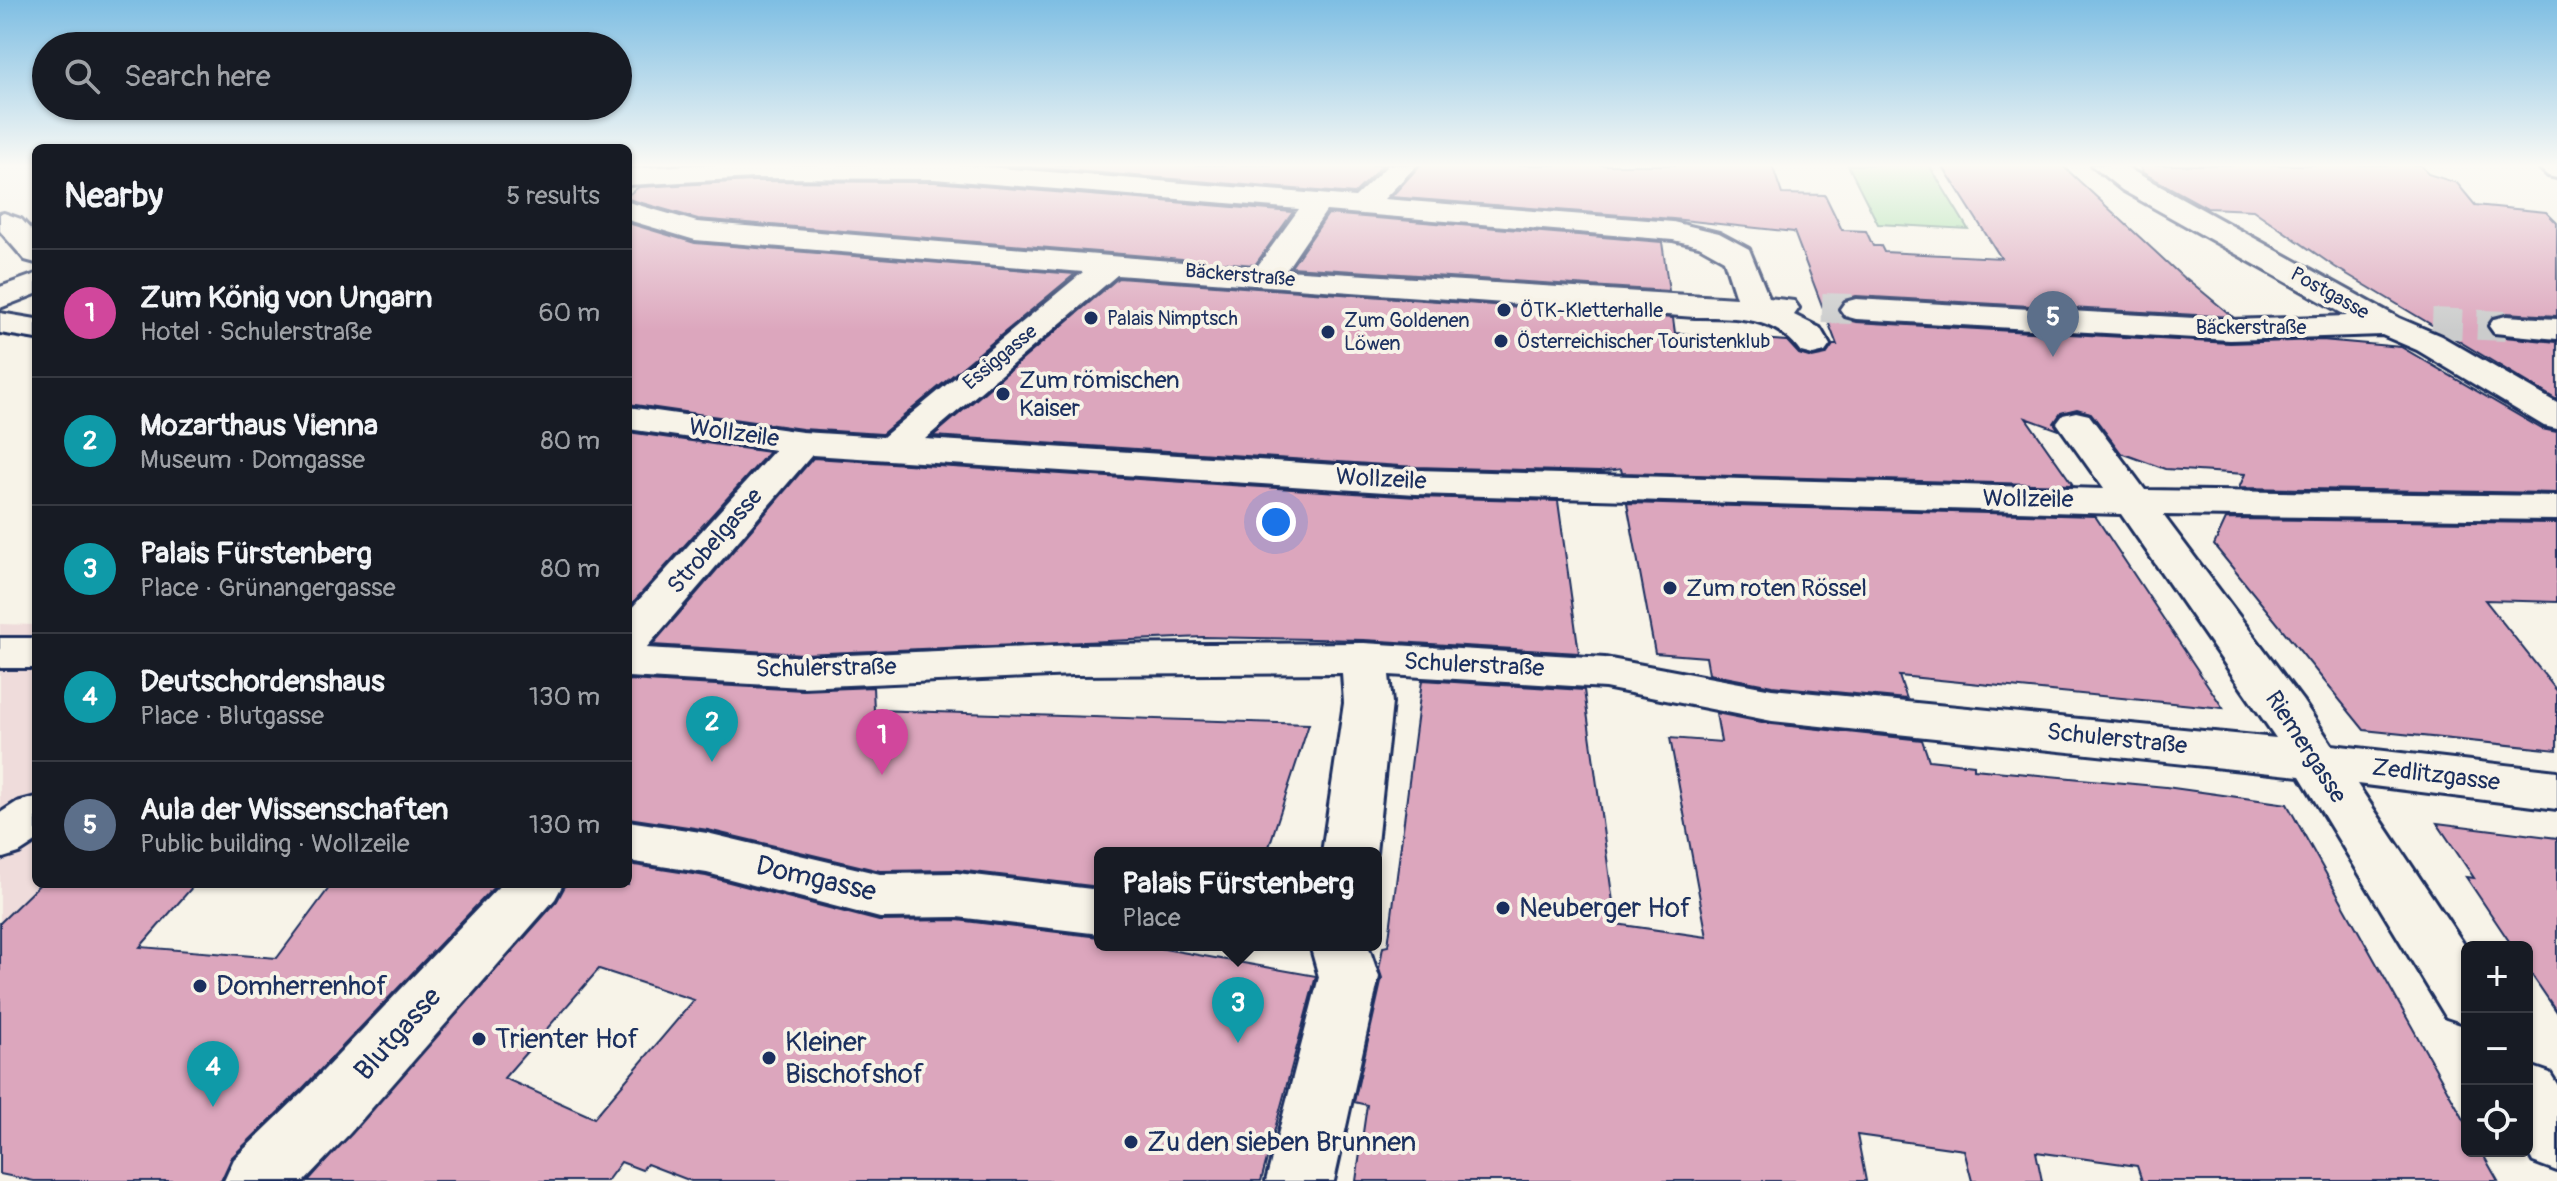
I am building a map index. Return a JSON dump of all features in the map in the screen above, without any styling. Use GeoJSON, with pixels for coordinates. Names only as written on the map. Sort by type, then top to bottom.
{"type":"FeatureCollection","features":[{"type":"Feature","properties":{"kind":"street","name":"Bäckerstraße"},"geometry":{"type":"LineString","coordinates":[[655,220],[695,231],[1265,278],[1562,298],[1756,308],[1822,308]]}},
{"type":"Feature","properties":{"kind":"street"},"geometry":{"type":"LineString","coordinates":[[1265,278],[1306,220]]}},
{"type":"Feature","properties":{"kind":"street"},"geometry":{"type":"LineString","coordinates":[[1546,220],[1643,227],[1709,239],[1738,255],[1756,308],[1808,335],[1813,345]]}},
{"type":"Feature","properties":{"kind":"street","name":"Postgasse"},"geometry":{"type":"LineString","coordinates":[[2197,220],[2387,325],[2429,343],[2557,418]]}},
{"type":"Feature","properties":{"kind":"street"},"geometry":{"type":"LineString","coordinates":[[2,222],[11,225],[32,249]]}},
{"type":"Feature","properties":{"kind":"street","name":"Essiggasse"},"geometry":{"type":"LineString","coordinates":[[891,449],[1110,265]]}},
{"type":"Feature","properties":{"kind":"street"},"geometry":{"type":"LineString","coordinates":[[0,298],[32,285]]}},
{"type":"Feature","properties":{"kind":"street","name":"Bäckerstraße"},"geometry":{"type":"LineString","coordinates":[[1856,309],[2230,330],[2432,323]]}},
{"type":"Feature","properties":{"kind":"street"},"geometry":{"type":"LineString","coordinates":[[0,323],[32,328]]}},
{"type":"Feature","properties":{"kind":"street"},"geometry":{"type":"LineString","coordinates":[[2506,326],[2557,329]]}},
{"type":"Feature","properties":{"kind":"street"},"geometry":{"type":"LineString","coordinates":[[2065,407],[2136,502]]}},
{"type":"Feature","properties":{"kind":"street","name":"Wollzeile"},"geometry":{"type":"LineString","coordinates":[[632,419],[802,443],[1416,482],[2136,502],[2557,508]]}},
{"type":"Feature","properties":{"kind":"street","name":"Strobelgasse"},"geometry":{"type":"LineString","coordinates":[[632,635],[802,443]]}},
{"type":"Feature","properties":{"kind":"street","name":"Riemergasse"},"geometry":{"type":"LineString","coordinates":[[2136,502],[2285,712],[2461,990]]}},
{"type":"Feature","properties":{"kind":"street"},"geometry":{"type":"LineString","coordinates":[[0,653],[32,653]]}},
{"type":"Feature","properties":{"kind":"street"},"geometry":{"type":"LineString","coordinates":[[1350,847],[1368,703],[1364,658]]}},
{"type":"Feature","properties":{"kind":"street","name":"Schulerstraße"},"geometry":{"type":"LineString","coordinates":[[632,662],[803,672],[1073,660],[1364,658],[1605,673],[1772,705],[2315,760]]}},
{"type":"Feature","properties":{"kind":"street","name":"Zedlitzgasse"},"geometry":{"type":"LineString","coordinates":[[2315,760],[2557,790]]}},
{"type":"Feature","properties":{"kind":"street"},"geometry":{"type":"LineString","coordinates":[[0,839],[32,819]]}},
{"type":"Feature","properties":{"kind":"street","name":"Domgasse"},"geometry":{"type":"LineString","coordinates":[[632,842],[707,853],[880,896],[957,895],[1094,911]]}},
{"type":"Feature","properties":{"kind":"street","name":"Blutgasse"},"geometry":{"type":"LineString","coordinates":[[258,1181],[327,1112],[531,888]]}},
{"type":"Feature","properties":{"kind":"street"},"geometry":{"type":"LineString","coordinates":[[1300,1181],[1349,977],[1341,951]]}},
{"type":"Feature","properties":{"kind":"street"},"geometry":{"type":"LineString","coordinates":[[2533,1103],[2557,1141]]}},
{"type":"Feature","properties":{"kind":"shaded area"},"geometry":{"type":"Polygon","coordinates":[[[0,624],[32,625],[32,888],[36,888],[0,923],[0,624]]]}},
{"type":"Feature","properties":{"kind":"green space"},"geometry":{"type":"Polygon","coordinates":[[[1876,220],[1963,220],[1968,229],[1878,224],[1876,220]]]}},
{"type":"Feature","properties":{"kind":"building"},"geometry":{"type":"Polygon","coordinates":[[[711,220],[1287,220],[1255,265],[711,220]]]}},
{"type":"Feature","properties":{"kind":"building"},"geometry":{"type":"Polygon","coordinates":[[[1324,220],[1401,220],[1662,242],[1669,291],[1291,267],[1324,220]]]}},
{"type":"Feature","properties":{"kind":"building"},"geometry":{"type":"Polygon","coordinates":[[[1683,220],[1837,220],[1842,230],[1866,231],[1873,246],[1881,246],[1884,252],[2001,258],[1977,220],[2121,220],[2188,282],[2186,278],[2233,317],[2070,308],[2060,311],[2048,307],[1856,296],[1843,300],[1838,311],[1844,319],[1856,322],[2048,333],[2058,330],[2070,334],[2230,343],[2322,340],[2401,347],[2542,429],[2557,432],[2557,493],[2239,488],[2245,474],[2165,469],[2121,453],[2091,413],[2077,409],[2061,413],[2054,423],[2059,430],[2026,418],[2073,485],[1622,473],[1621,469],[1599,472],[1416,467],[933,436],[1118,278],[1673,318],[1675,333],[1787,341],[1799,354],[1812,358],[1826,355],[1833,345],[1837,345],[1794,232],[1683,220]]]}},
{"type":"Feature","properties":{"kind":"building"},"geometry":{"type":"Polygon","coordinates":[[[2268,220],[2554,220],[2557,223],[2557,316],[2505,313],[2493,316],[2486,326],[2494,336],[2557,342],[2557,400],[2335,267],[2268,220]]]}},
{"type":"Feature","properties":{"kind":"building"},"geometry":{"type":"Polygon","coordinates":[[[632,224],[695,243],[1075,274],[882,434],[802,429],[632,405],[632,224]]]}},
{"type":"Feature","properties":{"kind":"building"},"geometry":{"type":"Polygon","coordinates":[[[632,433],[769,452],[632,604],[632,433]]]}},
{"type":"Feature","properties":{"kind":"building"},"geometry":{"type":"Polygon","coordinates":[[[813,458],[1416,497],[1558,501],[1579,653],[1364,640],[1203,637],[803,654],[652,645],[813,458]]]}},
{"type":"Feature","properties":{"kind":"building"},"geometry":{"type":"Polygon","coordinates":[[[1627,503],[2095,516],[2223,708],[1899,676],[1907,699],[1772,686],[1709,674],[1706,657],[1655,653],[1627,503]]]}},
{"type":"Feature","properties":{"kind":"building"},"geometry":{"type":"Polygon","coordinates":[[[2226,519],[2557,523],[2557,602],[2485,600],[2557,691],[2557,750],[2364,730],[2214,545],[2226,519]]]}},
{"type":"Feature","properties":{"kind":"building"},"geometry":{"type":"Polygon","coordinates":[[[632,680],[803,690],[873,687],[874,710],[1309,724],[1269,847],[1094,847],[1094,886],[957,870],[880,871],[708,830],[632,819],[632,680]]]}},
{"type":"Feature","properties":{"kind":"building"},"geometry":{"type":"Polygon","coordinates":[[[1422,680],[1584,690],[1616,924],[1707,937],[1670,738],[1721,742],[1716,713],[1772,724],[1922,740],[1929,760],[1974,765],[1974,769],[2166,787],[2287,804],[2461,1114],[2461,1157],[2484,1157],[2498,1181],[2142,1181],[2137,1166],[2036,1152],[2042,1181],[1972,1181],[1964,1150],[1857,1135],[1866,1181],[1356,1181],[1367,1105],[1354,1102],[1382,978],[1379,969],[1383,947],[1388,946],[1422,680]]]}},
{"type":"Feature","properties":{"kind":"building"},"geometry":{"type":"Polygon","coordinates":[[[2437,823],[2557,838],[2557,1012],[2533,977],[2533,941],[2509,941],[2466,877],[2474,878],[2437,823]]]}},
{"type":"Feature","properties":{"kind":"building"},"geometry":{"type":"Polygon","coordinates":[[[632,865],[706,876],[879,921],[957,920],[1094,936],[1094,951],[1176,951],[1316,976],[1261,1181],[691,1181],[647,1164],[642,1170],[621,1162],[607,1181],[308,1181],[557,901],[564,888],[632,888],[632,865]],[[599,969],[504,1078],[594,1118],[694,1000],[599,969]]]}},
{"type":"Feature","properties":{"kind":"building","name":"Domherrenhof"},"geometry":{"type":"Polygon","coordinates":[[[36,888],[192,888],[140,947],[277,958],[329,888],[493,888],[302,1089],[232,1157],[221,1181],[34,1181],[0,1174],[0,923],[36,888]]]}},
{"type":"Feature","properties":{"kind":"tunnel"},"geometry":{"type":"LineString","coordinates":[[1822,308],[1856,309]]}},
{"type":"Feature","properties":{"kind":"tunnel"},"geometry":{"type":"LineString","coordinates":[[2432,323],[2506,326]]}},
{"type":"Feature","properties":{"kind":"place","name":"ÖTK-Kletterhalle"},"geometry":{"type":"Point","coordinates":[1504,310]}},
{"type":"Feature","properties":{"kind":"place","name":"Palais Nimptsch"},"geometry":{"type":"Point","coordinates":[1091,318]}},
{"type":"Feature","properties":{"kind":"place","name":"Zum Goldenen Löwen"},"geometry":{"type":"Point","coordinates":[1328,332]}},
{"type":"Feature","properties":{"kind":"place","name":"Österreichischer Touristenklub"},"geometry":{"type":"Point","coordinates":[1501,341]}},
{"type":"Feature","properties":{"kind":"place","name":"Aula der Wissenschaften"},"geometry":{"type":"Point","coordinates":[2053,357]}},
{"type":"Feature","properties":{"kind":"place","name":"Zum römischen Kaiser"},"geometry":{"type":"Point","coordinates":[1003,394]}},
{"type":"Feature","properties":{"kind":"place","name":"Zum roten Rössel"},"geometry":{"type":"Point","coordinates":[1670,588]}},
{"type":"Feature","properties":{"kind":"place","name":"Mozarthaus Vienna"},"geometry":{"type":"Point","coordinates":[712,762]}},
{"type":"Feature","properties":{"kind":"place","name":"Zum König von Ungarn"},"geometry":{"type":"Point","coordinates":[882,775]}},
{"type":"Feature","properties":{"kind":"place","name":"Neuberger Hof"},"geometry":{"type":"Point","coordinates":[1503,908]}},
{"type":"Feature","properties":{"kind":"place","name":"Domherrenhof"},"geometry":{"type":"Point","coordinates":[200,986]}},
{"type":"Feature","properties":{"kind":"place","name":"Trienter Hof"},"geometry":{"type":"Point","coordinates":[479,1039]}},
{"type":"Feature","properties":{"kind":"place","name":"Palais Fürstenberg"},"geometry":{"type":"Point","coordinates":[1238,1043]}},
{"type":"Feature","properties":{"kind":"place","name":"Kleiner Bischofshof"},"geometry":{"type":"Point","coordinates":[769,1058]}},
{"type":"Feature","properties":{"kind":"place","name":"Deutschordenshaus"},"geometry":{"type":"Point","coordinates":[213,1107]}},
{"type":"Feature","properties":{"kind":"place","name":"Zu den sieben Brunnen"},"geometry":{"type":"Point","coordinates":[1131,1142]}}]}
